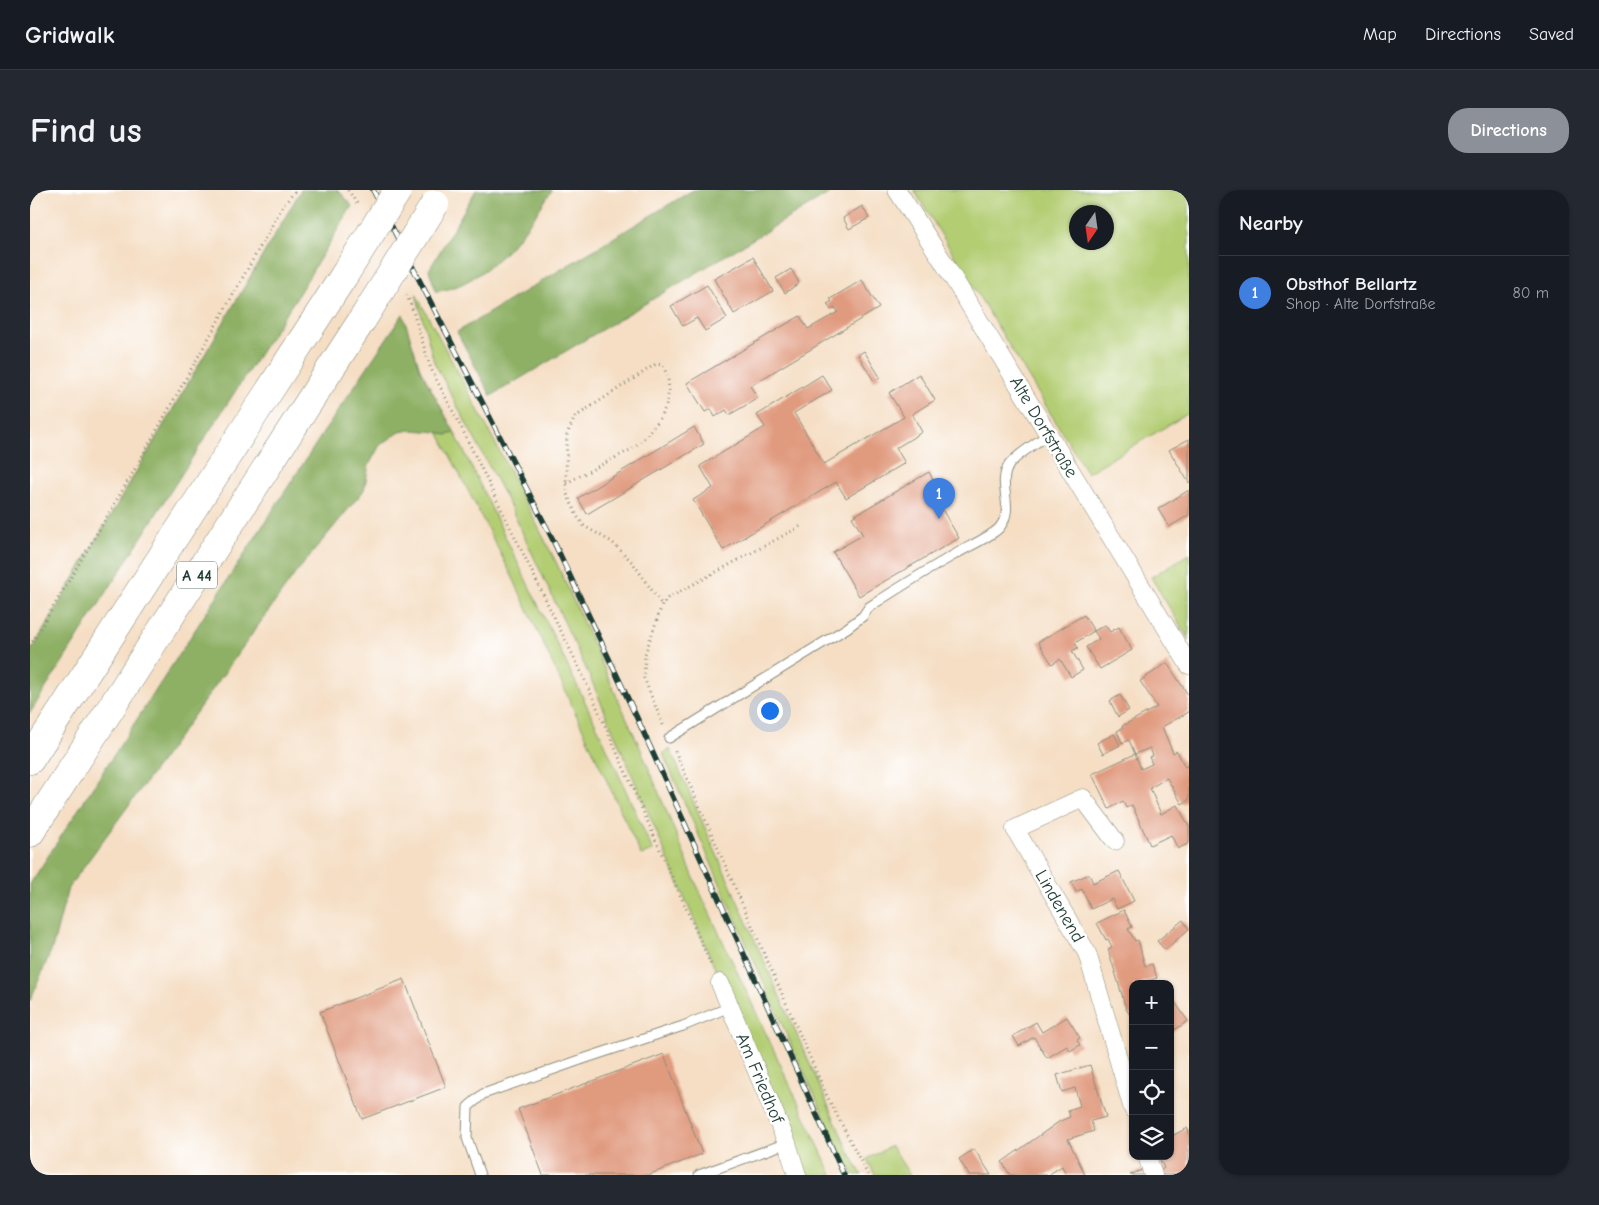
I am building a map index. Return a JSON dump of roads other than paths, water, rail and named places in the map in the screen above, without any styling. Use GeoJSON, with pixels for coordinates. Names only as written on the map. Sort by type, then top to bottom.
{"type":"FeatureCollection","features":[{"type":"Feature","properties":{"kind":"highway","name":"A 44"},"geometry":{"type":"LineString","coordinates":[[30,760],[398,190]]}},
{"type":"Feature","properties":{"kind":"highway","name":"A 44"},"geometry":{"type":"LineString","coordinates":[[30,833],[364,318],[439,197]]}},
{"type":"Feature","properties":{"kind":"street","name":"Alte Dorfstraße"},"geometry":{"type":"LineString","coordinates":[[897,190],[1049,434],[1189,665]]}},
{"type":"Feature","properties":{"kind":"street","name":"Lindenend"},"geometry":{"type":"LineString","coordinates":[[1115,841],[1083,798],[1016,830],[1087,953],[1129,1095]]}},
{"type":"Feature","properties":{"kind":"street","name":"Am Friedhof"},"geometry":{"type":"LineString","coordinates":[[720,983],[787,1144],[797,1175]]}},
{"type":"Feature","properties":{"kind":"street"},"geometry":{"type":"LineString","coordinates":[[1148,1160],[1153,1175]]}},
{"type":"Feature","properties":{"kind":"lane"},"geometry":{"type":"LineString","coordinates":[[669,738],[847,628],[863,616],[869,607],[884,597],[932,567],[998,530],[1006,518],[1008,509],[1004,483],[1009,465],[1049,434]]}},
{"type":"Feature","properties":{"kind":"lane"},"geometry":{"type":"LineString","coordinates":[[480,1175],[467,1138],[468,1107],[483,1094],[683,1026],[730,1007]]}},
{"type":"Feature","properties":{"kind":"lane"},"geometry":{"type":"LineString","coordinates":[[699,1175],[787,1144]]}},
{"type":"Feature","properties":{"kind":"railway"},"geometry":{"type":"LineString","coordinates":[[373,190],[553,540],[637,718],[844,1175]]}},
{"type":"Feature","properties":{"kind":"place","name":"Obsthof Bellartz"},"geometry":{"type":"Point","coordinates":[939,519]}}]}
